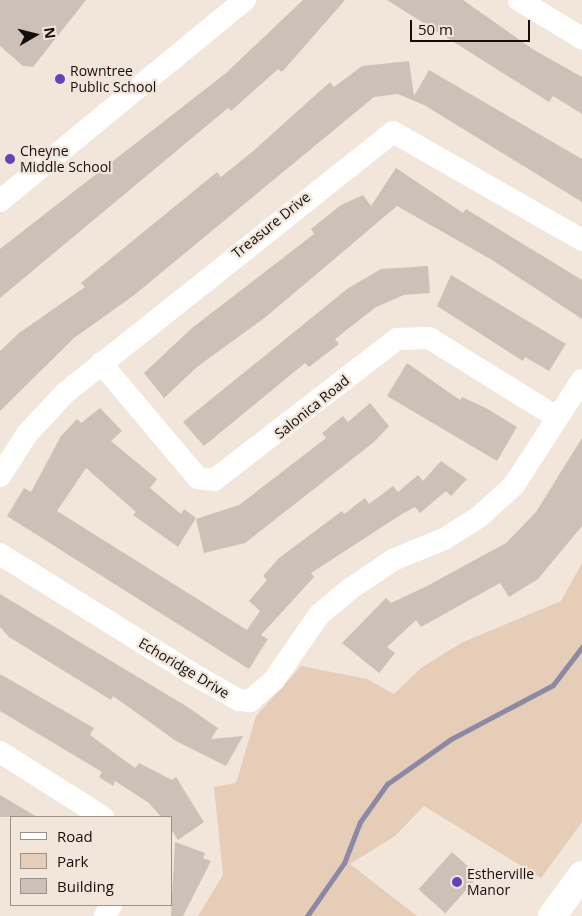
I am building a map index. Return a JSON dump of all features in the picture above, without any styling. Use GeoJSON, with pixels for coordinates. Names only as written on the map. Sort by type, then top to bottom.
{"type":"FeatureCollection","features":[{"type":"Feature","properties":{"kind":"main road"},"geometry":{"type":"LineString","coordinates":[[552,916],[582,875]]}},
{"type":"Feature","properties":{"kind":"street"},"geometry":{"type":"LineString","coordinates":[[0,201],[245,0]]}},
{"type":"Feature","properties":{"kind":"street"},"geometry":{"type":"LineString","coordinates":[[519,0],[582,38]]}},
{"type":"Feature","properties":{"kind":"street","name":"Treasure Drive"},"geometry":{"type":"LineString","coordinates":[[0,476],[26,434],[101,363],[393,132],[582,240]]}},
{"type":"Feature","properties":{"kind":"street","name":"Salonica Road"},"geometry":{"type":"LineString","coordinates":[[101,363],[198,478],[214,480],[397,339],[429,338],[555,416]]}},
{"type":"Feature","properties":{"kind":"street","name":"Echoridge Drive"},"geometry":{"type":"LineString","coordinates":[[0,554],[191,673],[239,700],[250,701],[274,680],[319,615],[350,589],[393,560],[444,539],[478,517],[514,484],[555,416],[582,380]]}},
{"type":"Feature","properties":{"kind":"street"},"geometry":{"type":"LineString","coordinates":[[0,752],[101,816]]}},
{"type":"Feature","properties":{"kind":"green space"},"geometry":{"type":"Polygon","coordinates":[[[582,563],[582,822],[541,878],[424,806],[395,836],[350,864],[417,916],[198,916],[223,875],[214,787],[236,783],[256,716],[301,666],[367,679],[394,694],[421,668],[461,643],[561,601],[582,563]]]}},
{"type":"Feature","properties":{"kind":"building"},"geometry":{"type":"Polygon","coordinates":[[[0,0],[86,0],[33,67],[23,66],[0,46],[0,0]]]}},
{"type":"Feature","properties":{"kind":"building"},"geometry":{"type":"Polygon","coordinates":[[[303,0],[345,0],[282,72],[278,69],[231,111],[228,108],[0,298],[0,249],[226,73],[303,0]]]}},
{"type":"Feature","properties":{"kind":"building"},"geometry":{"type":"Polygon","coordinates":[[[387,0],[463,0],[534,50],[582,77],[582,114],[553,96],[549,102],[387,0]]]}},
{"type":"Feature","properties":{"kind":"building"},"geometry":{"type":"Polygon","coordinates":[[[409,61],[414,96],[429,70],[582,159],[582,202],[424,105],[398,94],[374,97],[133,296],[74,338],[0,411],[0,351],[19,333],[85,287],[81,283],[217,172],[221,177],[252,152],[330,82],[334,87],[362,66],[409,61]]]}},
{"type":"Feature","properties":{"kind":"building"},"geometry":{"type":"Polygon","coordinates":[[[396,168],[463,213],[466,209],[582,280],[582,319],[492,260],[397,206],[267,316],[197,367],[164,398],[144,373],[192,328],[314,234],[311,229],[341,205],[363,195],[371,206],[396,168]]]}},
{"type":"Feature","properties":{"kind":"building"},"geometry":{"type":"Polygon","coordinates":[[[428,266],[430,293],[404,295],[376,307],[335,339],[339,344],[309,367],[305,363],[204,446],[183,422],[347,289],[381,269],[428,266]]]}},
{"type":"Feature","properties":{"kind":"building"},"geometry":{"type":"Polygon","coordinates":[[[451,275],[566,344],[549,371],[525,357],[523,361],[437,306],[451,275]]]}},
{"type":"Feature","properties":{"kind":"building"},"geometry":{"type":"Polygon","coordinates":[[[407,363],[460,400],[462,397],[486,408],[517,427],[497,461],[387,396],[407,363]]]}},
{"type":"Feature","properties":{"kind":"building"},"geometry":{"type":"Polygon","coordinates":[[[370,403],[389,426],[374,442],[245,543],[204,553],[196,519],[239,505],[326,438],[322,433],[343,416],[348,422],[370,403]]]}},
{"type":"Feature","properties":{"kind":"building"},"geometry":{"type":"Polygon","coordinates":[[[100,408],[122,431],[111,441],[157,479],[150,488],[181,514],[184,509],[196,518],[178,547],[133,515],[136,512],[86,468],[57,511],[247,630],[260,611],[249,601],[267,580],[263,576],[279,558],[342,511],[344,514],[365,498],[369,504],[393,486],[398,492],[418,475],[423,481],[441,461],[467,479],[451,496],[446,491],[420,513],[415,507],[402,514],[311,573],[314,577],[261,635],[268,639],[249,669],[7,516],[24,488],[31,492],[61,436],[77,419],[81,423],[100,408]]]}},
{"type":"Feature","properties":{"kind":"building"},"geometry":{"type":"Polygon","coordinates":[[[582,438],[582,526],[538,579],[509,597],[500,583],[421,627],[416,620],[387,647],[395,653],[379,673],[342,643],[386,598],[391,603],[427,586],[506,543],[536,512],[582,438]]]}},
{"type":"Feature","properties":{"kind":"building"},"geometry":{"type":"Polygon","coordinates":[[[0,594],[186,706],[218,728],[211,739],[243,736],[226,766],[176,741],[113,696],[111,700],[9,637],[0,627],[0,594]]]}},
{"type":"Feature","properties":{"kind":"building"},"geometry":{"type":"Polygon","coordinates":[[[0,674],[94,728],[90,735],[135,768],[139,763],[172,780],[176,777],[204,822],[178,840],[172,831],[172,816],[160,816],[149,803],[115,781],[113,786],[99,777],[102,772],[0,711],[0,674]]]}},
{"type":"Feature","properties":{"kind":"building"},"geometry":{"type":"Polygon","coordinates":[[[0,795],[35,816],[10,816],[0,817],[0,795]]]}},
{"type":"Feature","properties":{"kind":"building"},"geometry":{"type":"Polygon","coordinates":[[[175,842],[205,853],[203,858],[211,861],[183,916],[171,916],[175,842]]]}},
{"type":"Feature","properties":{"kind":"building","name":"Estherville Manor"},"geometry":{"type":"Polygon","coordinates":[[[452,852],[479,876],[445,913],[419,889],[452,852]]]}},
{"type":"Feature","properties":{"kind":"waterway"},"geometry":{"type":"LineString","coordinates":[[307,916],[344,863],[360,822],[387,784],[451,739],[553,685],[582,647]]}},
{"type":"Feature","properties":{"kind":"place","name":"Rowntree Public School"},"geometry":{"type":"Point","coordinates":[60,79]}},
{"type":"Feature","properties":{"kind":"place","name":"Cheyne Middle School"},"geometry":{"type":"Point","coordinates":[10,159]}},
{"type":"Feature","properties":{"kind":"place","name":"Estherville Manor"},"geometry":{"type":"Point","coordinates":[457,882]}}]}
